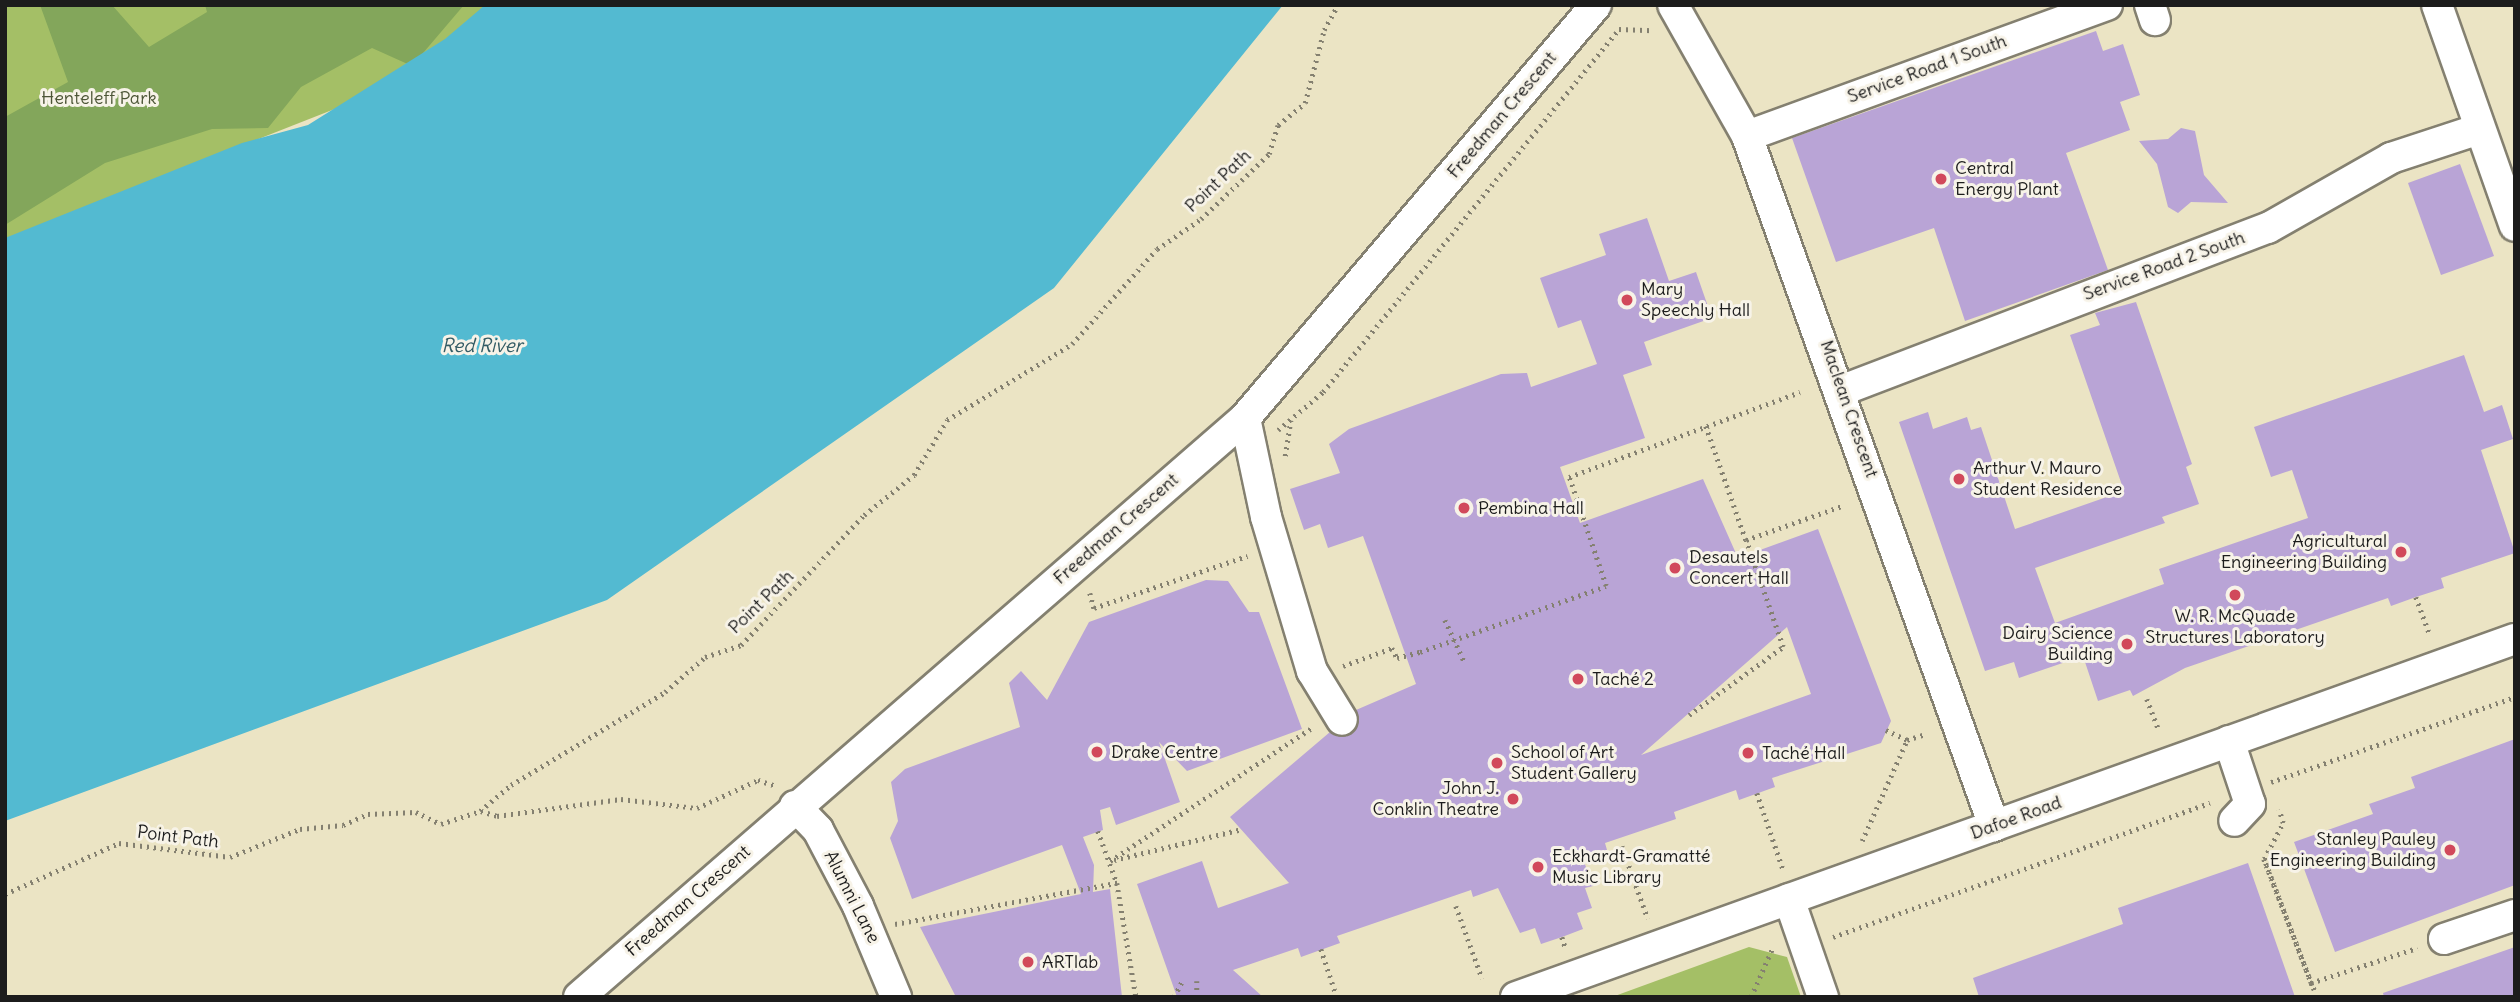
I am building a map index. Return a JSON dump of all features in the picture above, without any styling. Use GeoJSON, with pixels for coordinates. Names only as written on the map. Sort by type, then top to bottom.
{"type":"FeatureCollection","features":[{"type":"Feature","properties":{"kind":"street","name":"Freedman Crescent"},"geometry":{"type":"LineString","coordinates":[[579,997],[795,806],[1245,418],[1597,5]]}},
{"type":"Feature","properties":{"kind":"street","name":"Maclean Crescent"},"geometry":{"type":"LineString","coordinates":[[1673,5],[1747,136],[1843,390],[1994,826]]}},
{"type":"Feature","properties":{"kind":"street","name":"Service Road 1 South"},"geometry":{"type":"LineString","coordinates":[[1747,136],[1862,80],[2030,21],[2107,5]]}},
{"type":"Feature","properties":{"kind":"street"},"geometry":{"type":"LineString","coordinates":[[2437,5],[2515,226]]}},
{"type":"Feature","properties":{"kind":"street","name":"Service Road 2 South"},"geometry":{"type":"LineString","coordinates":[[1843,390],[2268,228],[2391,158],[2479,129]]}},
{"type":"Feature","properties":{"kind":"street"},"geometry":{"type":"LineString","coordinates":[[1245,418],[1266,517],[1317,678],[1342,720]]}},
{"type":"Feature","properties":{"kind":"street","name":"Dafoe Road"},"geometry":{"type":"LineString","coordinates":[[1486,987],[1516,997],[1786,885],[1994,826],[2515,639]]}},
{"type":"Feature","properties":{"kind":"street"},"geometry":{"type":"LineString","coordinates":[[2234,821],[2263,789],[2241,737]]}},
{"type":"Feature","properties":{"kind":"street","name":"Alumni Lane"},"geometry":{"type":"LineString","coordinates":[[795,806],[818,830],[870,929],[897,997]]}},
{"type":"Feature","properties":{"kind":"street"},"geometry":{"type":"LineString","coordinates":[[1786,885],[1823,997]]}},
{"type":"Feature","properties":{"kind":"street"},"geometry":{"type":"LineString","coordinates":[[2444,939],[2515,915]]}},
{"type":"Feature","properties":{"kind":"path","name":"Point Path"},"geometry":{"type":"LineString","coordinates":[[5,894],[119,843],[230,857],[300,829],[343,825],[368,814],[416,812],[441,824],[480,811],[511,785],[665,692],[705,657],[741,645],[864,515],[914,475],[947,420],[1072,344],[1157,249],[1202,219],[1269,154],[1278,125],[1305,103],[1324,30],[1338,5]]}},
{"type":"Feature","properties":{"kind":"path"},"geometry":{"type":"LineString","coordinates":[[1317,678],[1392,648],[1396,657],[1420,652],[1606,586],[1569,477],[1801,391]]}},
{"type":"Feature","properties":{"kind":"path"},"geometry":{"type":"LineString","coordinates":[[1689,715],[1783,646],[1706,426]]}},
{"type":"Feature","properties":{"kind":"path"},"geometry":{"type":"LineString","coordinates":[[1746,540],[1842,506]]}},
{"type":"Feature","properties":{"kind":"path"},"geometry":{"type":"LineString","coordinates":[[1090,593],[1094,608],[1255,554]]}},
{"type":"Feature","properties":{"kind":"path"},"geometry":{"type":"LineString","coordinates":[[2416,597],[2430,635]]}},
{"type":"Feature","properties":{"kind":"path"},"geometry":{"type":"LineString","coordinates":[[1445,620],[1465,663]]}},
{"type":"Feature","properties":{"kind":"path"},"geometry":{"type":"LineString","coordinates":[[1833,937],[2263,789],[2515,697]]}},
{"type":"Feature","properties":{"kind":"path"},"geometry":{"type":"LineString","coordinates":[[2147,699],[2158,728]]}},
{"type":"Feature","properties":{"kind":"path"},"geometry":{"type":"LineString","coordinates":[[1110,861],[1314,726],[1309,715]]}},
{"type":"Feature","properties":{"kind":"path"},"geometry":{"type":"LineString","coordinates":[[1886,730],[1907,740],[1926,734]]}},
{"type":"Feature","properties":{"kind":"path"},"geometry":{"type":"LineString","coordinates":[[2241,737],[2263,789]]}},
{"type":"Feature","properties":{"kind":"path"},"geometry":{"type":"LineString","coordinates":[[1860,845],[1907,740]]}},
{"type":"Feature","properties":{"kind":"path"},"geometry":{"type":"LineString","coordinates":[[480,811],[497,816],[621,799],[696,808],[758,780],[773,783],[795,806]]}},
{"type":"Feature","properties":{"kind":"path"},"geometry":{"type":"LineString","coordinates":[[1757,793],[1786,885]]}},
{"type":"Feature","properties":{"kind":"path"},"geometry":{"type":"LineString","coordinates":[[2276,803],[2283,823],[2264,859],[2311,983],[2444,939]]}},
{"type":"Feature","properties":{"kind":"path"},"geometry":{"type":"LineString","coordinates":[[1110,861],[1242,829]]}},
{"type":"Feature","properties":{"kind":"path"},"geometry":{"type":"LineString","coordinates":[[1098,831],[1117,883],[1136,997]]}},
{"type":"Feature","properties":{"kind":"path"},"geometry":{"type":"LineString","coordinates":[[1622,846],[1648,920]]}},
{"type":"Feature","properties":{"kind":"path"},"geometry":{"type":"LineString","coordinates":[[870,929],[1117,883]]}},
{"type":"Feature","properties":{"kind":"path"},"geometry":{"type":"LineString","coordinates":[[1456,906],[1486,987]]}},
{"type":"Feature","properties":{"kind":"path"},"geometry":{"type":"LineString","coordinates":[[1562,937],[1566,948]]}},
{"type":"Feature","properties":{"kind":"path"},"geometry":{"type":"LineString","coordinates":[[1751,997],[1772,947]]}},
{"type":"Feature","properties":{"kind":"path"},"geometry":{"type":"LineString","coordinates":[[1321,949],[1337,997]]}},
{"type":"Feature","properties":{"kind":"path"},"geometry":{"type":"LineString","coordinates":[[1174,997],[1183,979]]}},
{"type":"Feature","properties":{"kind":"path"},"geometry":{"type":"LineString","coordinates":[[1197,981],[1197,997]]}},
{"type":"Feature","properties":{"kind":"green space","name":"Henteleff Park"},"geometry":{"type":"Polygon","coordinates":[[[5,5],[521,5],[421,75],[5,239],[5,5]]]}},
{"type":"Feature","properties":{"kind":"green space","name":"Henteleff Park"},"geometry":{"type":"Polygon","coordinates":[[[40,5],[112,5],[149,47],[207,12],[205,5],[464,5],[412,66],[372,48],[301,87],[268,128],[212,129],[105,163],[5,225],[5,117],[68,82],[40,5]]]}},
{"type":"Feature","properties":{"kind":"green space"},"geometry":{"type":"Polygon","coordinates":[[[1749,947],[1787,957],[1801,997],[1612,997],[1749,947]]]}},
{"type":"Feature","properties":{"kind":"water","name":"Red River"},"geometry":{"type":"Polygon","coordinates":[[[485,5],[1283,5],[1054,288],[607,600],[5,821],[5,238],[242,143],[308,125],[445,39],[485,5]]]}},
{"type":"Feature","properties":{"kind":"building","name":"Central Energy Plant"},"geometry":{"type":"Polygon","coordinates":[[[2096,31],[2103,51],[2123,44],[2140,95],[2120,102],[2130,130],[2066,153],[2108,270],[1965,321],[1934,228],[1836,262],[1792,138],[2096,31]]]}},
{"type":"Feature","properties":{"kind":"building"},"geometry":{"type":"Polygon","coordinates":[[[2181,128],[2195,131],[2204,175],[2228,203],[2191,202],[2178,213],[2168,207],[2157,164],[2139,141],[2168,139],[2181,128]]]}},
{"type":"Feature","properties":{"kind":"building"},"geometry":{"type":"Polygon","coordinates":[[[2460,164],[2494,256],[2441,275],[2408,183],[2460,164]]]}},
{"type":"Feature","properties":{"kind":"building"},"geometry":{"type":"Polygon","coordinates":[[[1647,218],[1669,281],[1696,272],[1712,318],[1644,342],[1652,365],[1623,375],[1645,438],[1560,467],[1580,523],[1703,479],[1738,558],[1818,529],[1891,721],[1881,743],[1772,778],[1775,787],[1739,800],[1736,790],[1674,812],[1676,819],[1605,843],[1607,850],[1583,859],[1593,886],[1585,888],[1592,908],[1577,913],[1583,929],[1562,937],[1541,944],[1535,928],[1520,933],[1498,888],[1473,897],[1471,890],[1337,936],[1340,943],[1301,957],[1298,948],[1233,970],[1263,997],[1177,997],[1137,884],[1202,861],[1218,908],[1289,883],[1230,817],[1330,732],[1352,734],[1356,710],[1416,684],[1363,536],[1328,548],[1320,524],[1304,530],[1290,489],[1340,473],[1329,444],[1349,429],[1501,374],[1527,373],[1531,387],[1597,364],[1581,320],[1558,328],[1540,278],[1606,255],[1599,234],[1647,218]],[[1787,627],[1641,755],[1811,694],[1787,627]]]}},
{"type":"Feature","properties":{"kind":"building"},"geometry":{"type":"Polygon","coordinates":[[[2136,302],[2192,464],[2186,467],[2199,504],[2162,517],[2165,523],[2035,568],[2055,623],[2164,584],[2159,569],[2308,518],[2292,470],[2271,477],[2254,427],[2464,355],[2484,412],[2502,405],[2513,439],[2481,450],[2515,553],[2441,578],[2444,588],[2391,606],[2388,598],[2185,668],[2133,696],[2130,690],[2098,701],[2083,656],[2019,678],[2014,662],[1985,671],[1899,422],[1928,412],[1933,429],[1967,417],[1971,430],[1981,427],[2015,529],[2124,491],[2070,335],[2100,325],[2095,313],[2136,302]]]}},
{"type":"Feature","properties":{"kind":"building","name":"Drake Centre"},"geometry":{"type":"Polygon","coordinates":[[[1206,580],[1228,581],[1249,612],[1259,612],[1302,729],[1187,771],[1159,742],[1180,802],[1116,825],[1110,807],[1100,810],[1103,830],[1083,837],[1094,865],[1093,892],[1110,889],[1122,997],[956,997],[920,927],[1081,894],[1062,845],[912,899],[890,838],[898,821],[891,782],[905,769],[1020,727],[1009,683],[1021,671],[1047,700],[1089,622],[1206,580]]]}},
{"type":"Feature","properties":{"kind":"building","name":"Stanley Pauley Engineering Building"},"geometry":{"type":"Polygon","coordinates":[[[2515,739],[2515,885],[2335,952],[2294,842],[2373,814],[2369,804],[2415,788],[2411,777],[2515,739]]]}},
{"type":"Feature","properties":{"kind":"building"},"geometry":{"type":"Polygon","coordinates":[[[2248,863],[2295,997],[1979,997],[1973,978],[2123,924],[2118,908],[2248,863]]]}},
{"type":"Feature","properties":{"kind":"building"},"geometry":{"type":"Polygon","coordinates":[[[2515,947],[2515,997],[2384,997],[2383,993],[2515,947]]]}},
{"type":"Feature","properties":{"kind":"place","name":"Central Energy Plant"},"geometry":{"type":"Point","coordinates":[1941,179]}},
{"type":"Feature","properties":{"kind":"place","name":"Mary Speechly Hall"},"geometry":{"type":"Point","coordinates":[1627,300]}},
{"type":"Feature","properties":{"kind":"place","name":"Arthur V. Mauro Student Residence"},"geometry":{"type":"Point","coordinates":[1959,479]}},
{"type":"Feature","properties":{"kind":"place","name":"Pembina Hall"},"geometry":{"type":"Point","coordinates":[1464,508]}},
{"type":"Feature","properties":{"kind":"place","name":"Agricultural Engineering Building"},"geometry":{"type":"Point","coordinates":[2401,552]}},
{"type":"Feature","properties":{"kind":"place","name":"Desautels Concert Hall"},"geometry":{"type":"Point","coordinates":[1675,568]}},
{"type":"Feature","properties":{"kind":"place","name":"W. R. McQuade Structures Laboratory"},"geometry":{"type":"Point","coordinates":[2235,595]}},
{"type":"Feature","properties":{"kind":"place","name":"Dairy Science Building"},"geometry":{"type":"Point","coordinates":[2127,644]}},
{"type":"Feature","properties":{"kind":"place","name":"Taché 2"},"geometry":{"type":"Point","coordinates":[1578,679]}},
{"type":"Feature","properties":{"kind":"place","name":"Drake Centre"},"geometry":{"type":"Point","coordinates":[1097,752]}},
{"type":"Feature","properties":{"kind":"place","name":"Taché Hall"},"geometry":{"type":"Point","coordinates":[1748,753]}},
{"type":"Feature","properties":{"kind":"place","name":"School of Art Student Gallery"},"geometry":{"type":"Point","coordinates":[1497,763]}},
{"type":"Feature","properties":{"kind":"place","name":"John J. Conklin Theatre"},"geometry":{"type":"Point","coordinates":[1513,799]}},
{"type":"Feature","properties":{"kind":"place","name":"Stanley Pauley Engineering Building"},"geometry":{"type":"Point","coordinates":[2450,850]}},
{"type":"Feature","properties":{"kind":"place","name":"Eckhardt-Gramatté Music Library"},"geometry":{"type":"Point","coordinates":[1538,867]}},
{"type":"Feature","properties":{"kind":"place","name":"ARTlab"},"geometry":{"type":"Point","coordinates":[1028,962]}}]}
